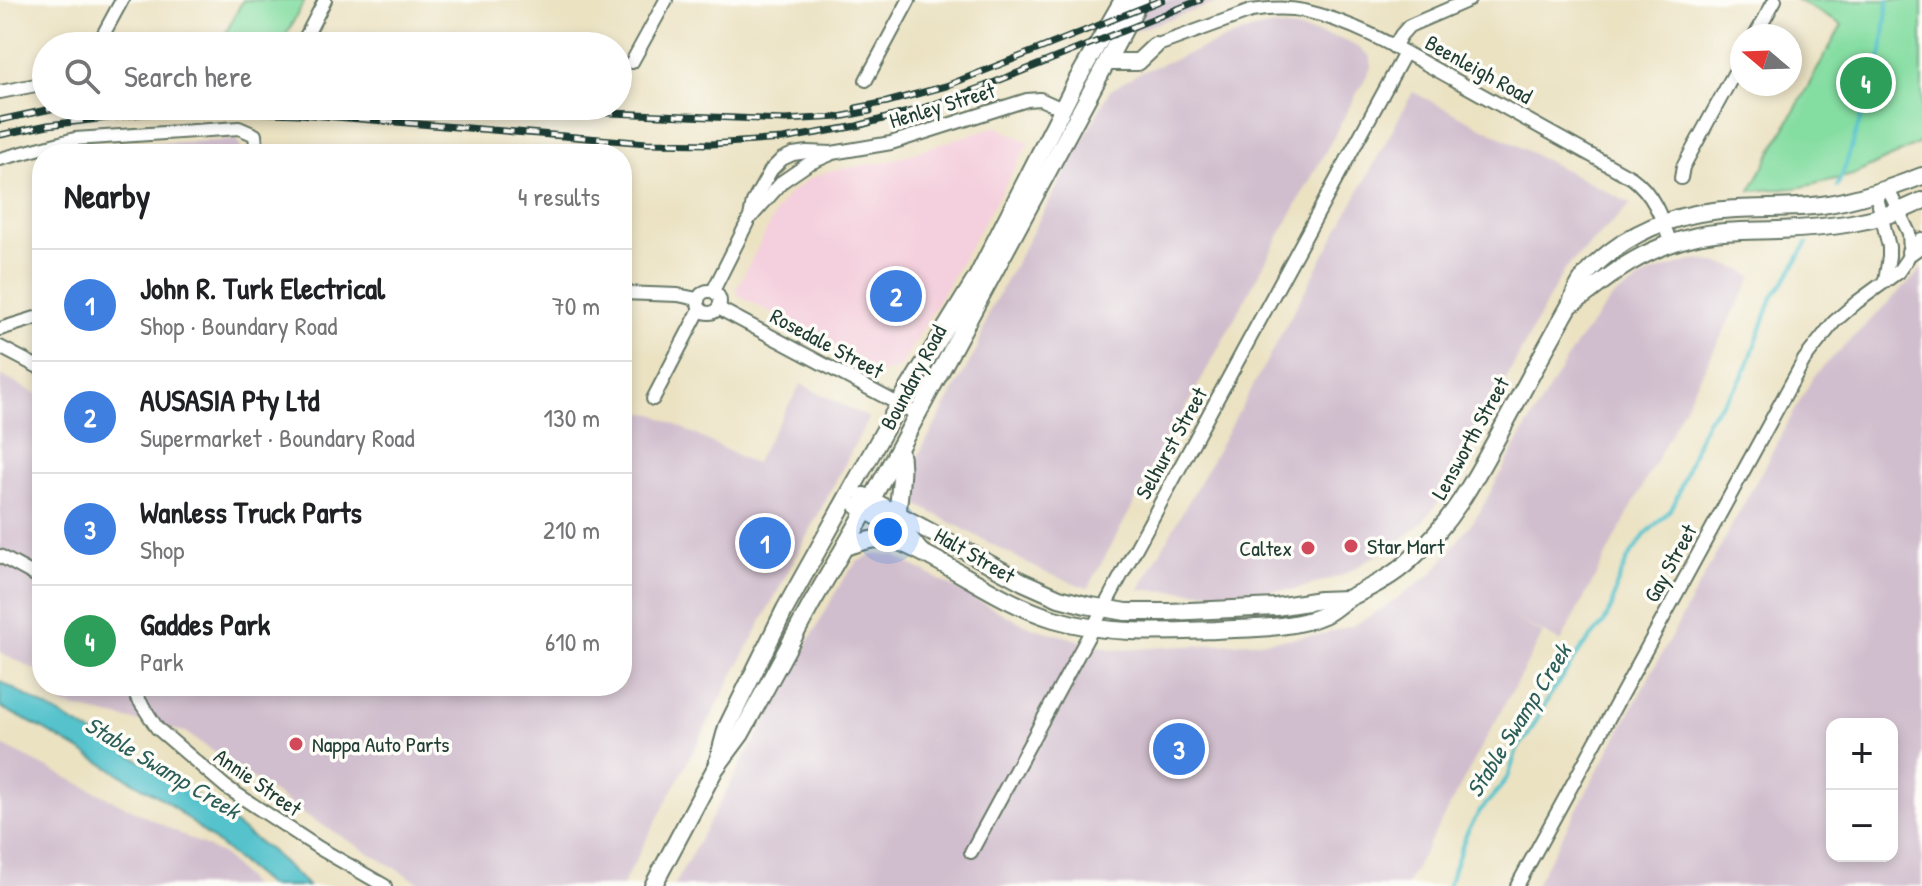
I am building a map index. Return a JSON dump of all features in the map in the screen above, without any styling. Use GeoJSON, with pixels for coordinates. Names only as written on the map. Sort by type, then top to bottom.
{"type":"FeatureCollection","features":[{"type":"Feature","properties":{"kind":"main road","name":"Boundary Road"},"geometry":{"type":"LineString","coordinates":[[715,769],[727,727],[765,646],[899,404],[977,277],[1062,109],[1123,0]]}},
{"type":"Feature","properties":{"kind":"main road","name":"Boundary Road"},"geometry":{"type":"LineString","coordinates":[[653,886],[715,769],[741,734],[899,449],[1140,0]]}},
{"type":"Feature","properties":{"kind":"main road"},"geometry":{"type":"LineString","coordinates":[[1107,62],[1138,62],[1155,46]]}},
{"type":"Feature","properties":{"kind":"main road"},"geometry":{"type":"LineString","coordinates":[[1663,223],[1713,211],[1823,205],[1882,191],[1922,176]]}},
{"type":"Feature","properties":{"kind":"main road"},"geometry":{"type":"LineString","coordinates":[[1671,244],[1711,233],[1840,225],[1890,213],[1922,201]]}},
{"type":"Feature","properties":{"kind":"main road","name":"Lensworth Street"},"geometry":{"type":"LineString","coordinates":[[1092,628],[1158,632],[1267,627],[1325,615],[1347,599],[1377,584],[1408,562],[1451,517],[1570,305],[1578,284],[1603,257],[1629,238],[1663,223]]}},
{"type":"Feature","properties":{"kind":"main road","name":"Lensworth Street"},"geometry":{"type":"LineString","coordinates":[[1570,305],[1623,267],[1671,244]]}},
{"type":"Feature","properties":{"kind":"main road"},"geometry":{"type":"LineString","coordinates":[[898,515],[903,465],[899,449]]}},
{"type":"Feature","properties":{"kind":"main road","name":"Halt Street"},"geometry":{"type":"LineString","coordinates":[[850,495],[905,532],[923,554],[1016,604],[1055,619],[1092,628]]}},
{"type":"Feature","properties":{"kind":"main road","name":"Halt Street"},"geometry":{"type":"LineString","coordinates":[[868,505],[898,515],[1044,592],[1103,609]]}},
{"type":"Feature","properties":{"kind":"main road"},"geometry":{"type":"LineString","coordinates":[[845,547],[870,539],[886,538],[923,554]]}},
{"type":"Feature","properties":{"kind":"main road","name":"Lensworth Street"},"geometry":{"type":"LineString","coordinates":[[1103,609],[1169,612],[1276,607],[1347,599]]}},
{"type":"Feature","properties":{"kind":"street"},"geometry":{"type":"LineString","coordinates":[[105,32],[122,0]]}},
{"type":"Feature","properties":{"kind":"street"},"geometry":{"type":"LineString","coordinates":[[308,32],[325,0]]}},
{"type":"Feature","properties":{"kind":"street"},"geometry":{"type":"LineString","coordinates":[[632,62],[666,0]]}},
{"type":"Feature","properties":{"kind":"street"},"geometry":{"type":"LineString","coordinates":[[866,80],[909,0]]}},
{"type":"Feature","properties":{"kind":"street","name":"Selhurst Street"},"geometry":{"type":"LineString","coordinates":[[971,852],[1400,50],[1406,29],[1417,21],[1469,0]]}},
{"type":"Feature","properties":{"kind":"street"},"geometry":{"type":"LineString","coordinates":[[1762,24],[1775,0]]}},
{"type":"Feature","properties":{"kind":"street","name":"Beenleigh Road"},"geometry":{"type":"LineString","coordinates":[[1155,46],[1251,11],[1277,8],[1304,10],[1346,23],[1632,178],[1648,192],[1671,244]]}},
{"type":"Feature","properties":{"kind":"street"},"geometry":{"type":"LineString","coordinates":[[1681,178],[1683,167],[1730,81]]}},
{"type":"Feature","properties":{"kind":"street"},"geometry":{"type":"LineString","coordinates":[[0,92],[32,86]]}},
{"type":"Feature","properties":{"kind":"street","name":"Henley Street"},"geometry":{"type":"LineString","coordinates":[[713,291],[750,217],[753,202],[777,162],[793,154],[832,153],[891,143],[1027,100],[1040,99],[1062,109]]}},
{"type":"Feature","properties":{"kind":"street"},"geometry":{"type":"LineString","coordinates":[[56,144],[75,139],[239,128],[255,135],[256,144]]}},
{"type":"Feature","properties":{"kind":"street"},"geometry":{"type":"LineString","coordinates":[[0,159],[32,150]]}},
{"type":"Feature","properties":{"kind":"street","name":"Henley Street"},"geometry":{"type":"LineString","coordinates":[[750,217],[791,175],[832,153]]}},
{"type":"Feature","properties":{"kind":"street","name":"Gay Street"},"geometry":{"type":"LineString","coordinates":[[1882,191],[1890,213],[1885,281]]}},
{"type":"Feature","properties":{"kind":"street","name":"Gay Street"},"geometry":{"type":"LineString","coordinates":[[1517,886],[1797,372],[1834,322],[1898,272],[1916,246],[1909,233],[1890,213]]}},
{"type":"Feature","properties":{"kind":"street"},"geometry":{"type":"LineString","coordinates":[[632,293],[678,295],[699,304],[709,313],[718,308],[720,298],[713,291],[705,290],[699,304],[653,399]]}},
{"type":"Feature","properties":{"kind":"street","name":"Rosedale Street"},"geometry":{"type":"LineString","coordinates":[[718,308],[917,414]]}},
{"type":"Feature","properties":{"kind":"street"},"geometry":{"type":"LineString","coordinates":[[0,329],[32,319]]}},
{"type":"Feature","properties":{"kind":"street"},"geometry":{"type":"LineString","coordinates":[[0,347],[32,364]]}},
{"type":"Feature","properties":{"kind":"street"},"geometry":{"type":"LineString","coordinates":[[0,556],[32,574]]}},
{"type":"Feature","properties":{"kind":"street","name":"Annie Street"},"geometry":{"type":"LineString","coordinates":[[136,696],[157,728],[226,787],[319,848],[385,886]]}},
{"type":"Feature","properties":{"kind":"shaded area"},"geometry":{"type":"Polygon","coordinates":[[[1147,0],[1226,0],[1131,32],[1147,0]]]}},
{"type":"Feature","properties":{"kind":"shaded area"},"geometry":{"type":"Polygon","coordinates":[[[1273,26],[1342,39],[1369,55],[1372,66],[1088,588],[1044,572],[918,505],[910,494],[918,456],[977,349],[990,310],[1110,90],[1139,73],[1244,32],[1273,26]]]}},
{"type":"Feature","properties":{"kind":"shaded area"},"geometry":{"type":"Polygon","coordinates":[[[1413,92],[1631,204],[1564,270],[1446,493],[1422,523],[1393,546],[1341,576],[1294,590],[1139,590],[1253,386],[1413,92]]]}},
{"type":"Feature","properties":{"kind":"shaded area"},"geometry":{"type":"Polygon","coordinates":[[[996,126],[1029,143],[901,366],[881,373],[738,295],[737,288],[777,210],[789,194],[807,180],[828,171],[885,162],[996,126]]]}},
{"type":"Feature","properties":{"kind":"shaded area"},"geometry":{"type":"Polygon","coordinates":[[[237,140],[239,144],[127,144],[237,140]]]}},
{"type":"Feature","properties":{"kind":"shaded area"},"geometry":{"type":"Polygon","coordinates":[[[1698,259],[1734,267],[1753,276],[1561,642],[1509,615],[1543,634],[1406,886],[674,886],[842,581],[857,562],[871,555],[893,555],[1034,628],[1115,650],[1268,641],[1319,635],[1354,625],[1433,573],[1479,513],[1576,344],[1612,298],[1651,273],[1698,259]]]}},
{"type":"Feature","properties":{"kind":"shaded area"},"geometry":{"type":"Polygon","coordinates":[[[1922,269],[1922,886],[1535,886],[1813,377],[1922,269]]]}},
{"type":"Feature","properties":{"kind":"shaded area"},"geometry":{"type":"Polygon","coordinates":[[[0,375],[32,392],[32,668],[0,652],[0,375]]]}},
{"type":"Feature","properties":{"kind":"shaded area"},"geometry":{"type":"Polygon","coordinates":[[[801,384],[869,418],[622,886],[425,886],[312,819],[185,732],[64,705],[58,696],[632,696],[632,412],[654,414],[754,464],[801,384]]]}},
{"type":"Feature","properties":{"kind":"shaded area"},"geometry":{"type":"Polygon","coordinates":[[[0,744],[223,855],[252,886],[0,886],[0,744]]]}},
{"type":"Feature","properties":{"kind":"green space"},"geometry":{"type":"Polygon","coordinates":[[[243,0],[305,0],[288,32],[226,32],[243,0]]]}},
{"type":"Feature","properties":{"kind":"green space"},"geometry":{"type":"Polygon","coordinates":[[[1797,0],[1922,0],[1922,142],[1853,175],[1797,188],[1750,191],[1842,25],[1797,0]]]}},
{"type":"Feature","properties":{"kind":"water"},"geometry":{"type":"Polygon","coordinates":[[[0,681],[178,782],[272,852],[308,886],[269,886],[166,801],[0,707],[0,681]]]}},
{"type":"Feature","properties":{"kind":"waterway","name":"Stable Swamp Creek"},"geometry":{"type":"LineString","coordinates":[[1837,187],[1882,52],[1888,0]]}},
{"type":"Feature","properties":{"kind":"waterway","name":"Stable Swamp Creek"},"geometry":{"type":"LineString","coordinates":[[1448,886],[1467,832],[1509,775],[1517,749],[1529,734],[1550,695],[1582,648],[1603,624],[1612,607],[1627,560],[1675,502],[1708,419],[1738,385],[1772,298],[1807,243]]}},
{"type":"Feature","properties":{"kind":"railway"},"geometry":{"type":"LineString","coordinates":[[856,108],[946,86],[1162,0]]}},
{"type":"Feature","properties":{"kind":"railway"},"geometry":{"type":"LineString","coordinates":[[372,120],[647,143],[711,144],[783,139],[857,126],[923,108],[1200,0]]}},
{"type":"Feature","properties":{"kind":"railway"},"geometry":{"type":"LineString","coordinates":[[632,114],[785,120],[839,117],[870,111]]}},
{"type":"Feature","properties":{"kind":"railway"},"geometry":{"type":"LineString","coordinates":[[0,120],[32,113]]}},
{"type":"Feature","properties":{"kind":"railway"},"geometry":{"type":"LineString","coordinates":[[0,135],[90,120]]}},
{"type":"Feature","properties":{"kind":"place","name":"Gaddes Park"},"geometry":{"type":"Point","coordinates":[1866,83]}},
{"type":"Feature","properties":{"kind":"place","name":"AUSASIA Pty Ltd"},"geometry":{"type":"Point","coordinates":[896,296]}},
{"type":"Feature","properties":{"kind":"place","name":"John R. Turk Electrical"},"geometry":{"type":"Point","coordinates":[765,543]}},
{"type":"Feature","properties":{"kind":"place","name":"Star Mart"},"geometry":{"type":"Point","coordinates":[1351,546]}},
{"type":"Feature","properties":{"kind":"place","name":"Caltex"},"geometry":{"type":"Point","coordinates":[1308,548]}},
{"type":"Feature","properties":{"kind":"place","name":"Nappa Auto Parts"},"geometry":{"type":"Point","coordinates":[296,744]}},
{"type":"Feature","properties":{"kind":"place","name":"Wanless Truck Parts"},"geometry":{"type":"Point","coordinates":[1179,749]}}]}
